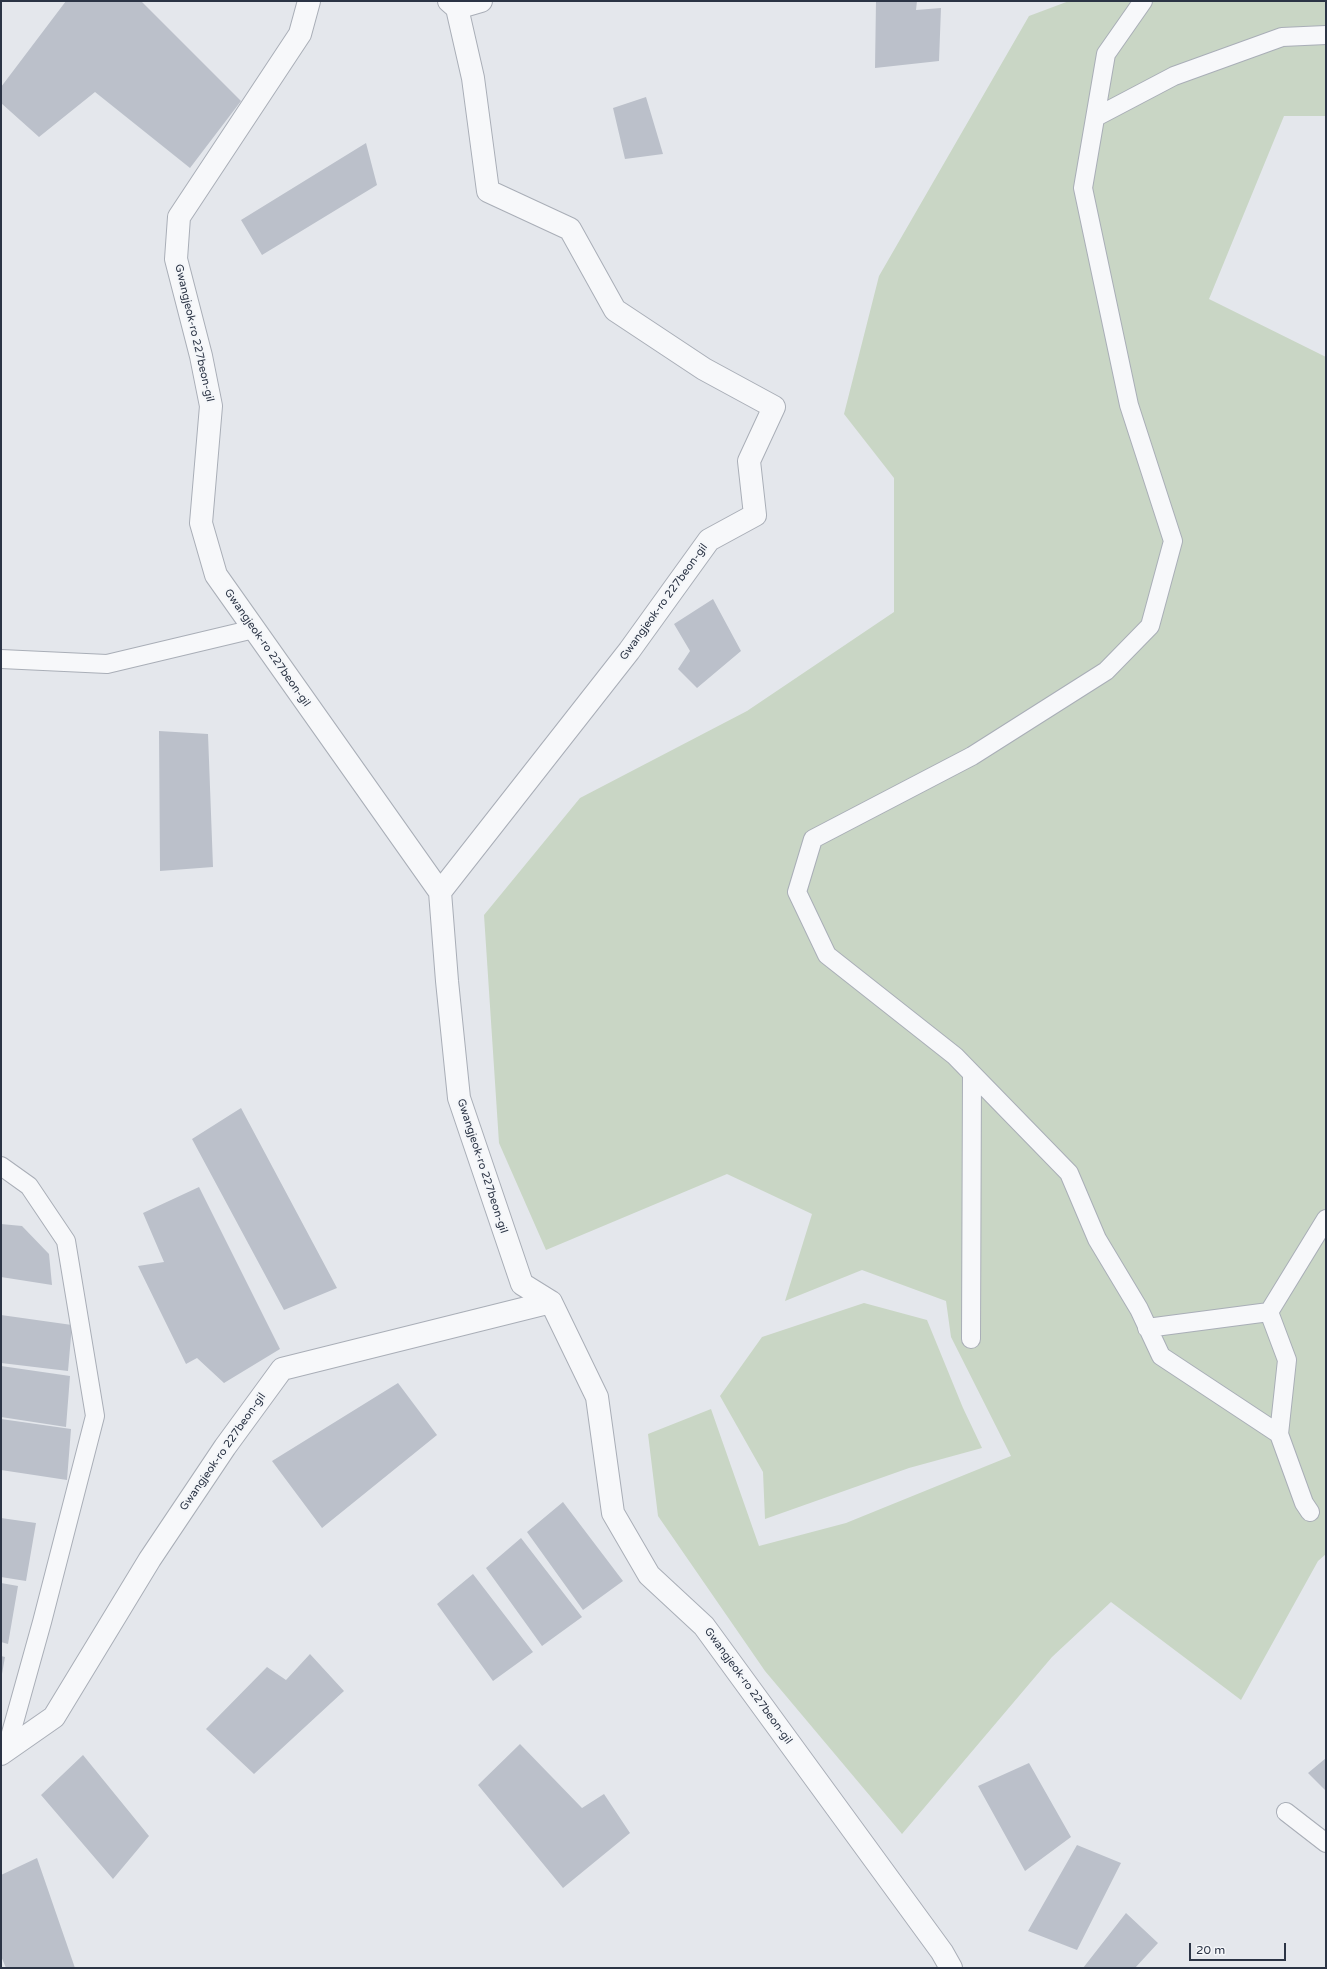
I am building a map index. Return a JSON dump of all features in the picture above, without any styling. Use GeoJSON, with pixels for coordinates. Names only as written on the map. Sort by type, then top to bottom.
{"type":"FeatureCollection","features":[{"type":"Feature","properties":{"kind":"street","name":"Gwangjeok-ro 227beon-gil"},"geometry":{"type":"LineString","coordinates":[[309,1],[300,34],[179,217],[176,259],[201,356],[211,406],[200,523],[216,575],[440,892],[447,981],[459,1098],[522,1284],[551,1302],[597,1397],[614,1513],[649,1575],[704,1626],[942,1952],[951,1968]]}},
{"type":"Feature","properties":{"kind":"street","name":"Gwangjeok-ro 227beon-gil"},"geometry":{"type":"LineString","coordinates":[[440,892],[629,651],[710,540],[755,515],[749,461],[774,407],[704,369],[615,310],[570,229],[488,191],[472,78],[453,4],[481,1]]}},
{"type":"Feature","properties":{"kind":"street","name":"Gwangjeok-ro 227beon-gil"},"geometry":{"type":"LineString","coordinates":[[3,1753],[54,1717],[150,1559],[225,1447],[282,1368],[551,1302]]}},
{"type":"Feature","properties":{"kind":"lane"},"geometry":{"type":"LineString","coordinates":[[1143,1],[1106,54],[1083,188],[1129,406],[1173,540],[1150,626],[1106,671],[972,756],[813,838],[797,892],[827,955],[955,1056],[1069,1173],[1097,1239],[1139,1309],[1161,1356],[1279,1434]]}},
{"type":"Feature","properties":{"kind":"lane"},"geometry":{"type":"LineString","coordinates":[[1096,117],[1174,76],[1282,37],[1326,35]]}},
{"type":"Feature","properties":{"kind":"lane"},"geometry":{"type":"LineString","coordinates":[[1,659],[107,664],[254,629]]}},
{"type":"Feature","properties":{"kind":"lane"},"geometry":{"type":"LineString","coordinates":[[971,1339],[972,1074]]}},
{"type":"Feature","properties":{"kind":"lane"},"geometry":{"type":"LineString","coordinates":[[1,1166],[29,1186],[66,1241],[95,1416],[42,1622],[3,1753]]}},
{"type":"Feature","properties":{"kind":"lane"},"geometry":{"type":"LineString","coordinates":[[1269,1312],[1326,1219]]}},
{"type":"Feature","properties":{"kind":"lane"},"geometry":{"type":"LineString","coordinates":[[1147,1328],[1269,1312]]}},
{"type":"Feature","properties":{"kind":"lane"},"geometry":{"type":"LineString","coordinates":[[1269,1312],[1287,1360],[1279,1434],[1304,1503],[1310,1512]]}},
{"type":"Feature","properties":{"kind":"lane"},"geometry":{"type":"LineString","coordinates":[[1286,1812],[1326,1843]]}},
{"type":"Feature","properties":{"kind":"green space"},"geometry":{"type":"Polygon","coordinates":[[[1069,1],[1326,1],[1326,116],[1284,116],[1209,299],[1326,357],[1326,1554],[1318,1561],[1241,1700],[1111,1602],[1052,1657],[902,1834],[765,1671],[658,1516],[648,1434],[711,1409],[759,1546],[846,1523],[1011,1456],[951,1337],[946,1301],[862,1270],[785,1301],[812,1214],[727,1174],[546,1250],[499,1143],[484,915],[580,798],[747,711],[894,612],[894,478],[844,414],[879,276],[1029,16],[1069,1]]]}},
{"type":"Feature","properties":{"kind":"green space"},"geometry":{"type":"Polygon","coordinates":[[[864,1303],[927,1320],[963,1408],[982,1448],[909,1468],[765,1519],[763,1472],[720,1396],[762,1337],[864,1303]]]}},
{"type":"Feature","properties":{"kind":"building"},"geometry":{"type":"Polygon","coordinates":[[[66,1],[141,1],[241,101],[190,168],[95,92],[39,137],[1,103],[1,87],[66,1]]]}},
{"type":"Feature","properties":{"kind":"building"},"geometry":{"type":"Polygon","coordinates":[[[876,1],[917,1],[916,10],[941,8],[939,61],[875,68],[876,1]]]}},
{"type":"Feature","properties":{"kind":"building"},"geometry":{"type":"Polygon","coordinates":[[[646,97],[663,154],[625,159],[613,108],[646,97]]]}},
{"type":"Feature","properties":{"kind":"building"},"geometry":{"type":"Polygon","coordinates":[[[366,143],[377,185],[262,255],[241,220],[366,143]]]}},
{"type":"Feature","properties":{"kind":"building"},"geometry":{"type":"Polygon","coordinates":[[[713,599],[741,651],[697,688],[678,669],[690,651],[674,624],[713,599]]]}},
{"type":"Feature","properties":{"kind":"building"},"geometry":{"type":"Polygon","coordinates":[[[159,731],[208,734],[213,867],[160,871],[159,731]]]}},
{"type":"Feature","properties":{"kind":"building"},"geometry":{"type":"Polygon","coordinates":[[[241,1108],[337,1288],[284,1310],[192,1139],[241,1108]]]}},
{"type":"Feature","properties":{"kind":"building"},"geometry":{"type":"Polygon","coordinates":[[[199,1187],[280,1349],[224,1383],[197,1358],[186,1364],[138,1266],[164,1262],[143,1213],[199,1187]]]}},
{"type":"Feature","properties":{"kind":"building"},"geometry":{"type":"Polygon","coordinates":[[[1,1224],[22,1226],[49,1254],[52,1285],[1,1277],[1,1224]]]}},
{"type":"Feature","properties":{"kind":"building"},"geometry":{"type":"Polygon","coordinates":[[[1,1315],[72,1325],[68,1371],[1,1363],[1,1315]]]}},
{"type":"Feature","properties":{"kind":"building"},"geometry":{"type":"Polygon","coordinates":[[[1,1366],[70,1376],[66,1427],[1,1417],[1,1366]]]}},
{"type":"Feature","properties":{"kind":"building"},"geometry":{"type":"Polygon","coordinates":[[[398,1383],[437,1435],[322,1528],[272,1461],[398,1383]]]}},
{"type":"Feature","properties":{"kind":"building"},"geometry":{"type":"Polygon","coordinates":[[[1,1419],[71,1429],[67,1480],[1,1470],[1,1419]]]}},
{"type":"Feature","properties":{"kind":"building"},"geometry":{"type":"Polygon","coordinates":[[[563,1502],[623,1581],[583,1610],[527,1532],[563,1502]]]}},
{"type":"Feature","properties":{"kind":"building"},"geometry":{"type":"Polygon","coordinates":[[[1,1518],[36,1523],[26,1581],[1,1577],[1,1518]]]}},
{"type":"Feature","properties":{"kind":"building"},"geometry":{"type":"Polygon","coordinates":[[[521,1538],[582,1617],[542,1646],[486,1568],[521,1538]]]}},
{"type":"Feature","properties":{"kind":"building"},"geometry":{"type":"Polygon","coordinates":[[[473,1574],[533,1652],[493,1681],[437,1604],[473,1574]]]}},
{"type":"Feature","properties":{"kind":"building"},"geometry":{"type":"Polygon","coordinates":[[[1,1583],[18,1586],[8,1644],[1,1642],[1,1583]]]}},
{"type":"Feature","properties":{"kind":"building"},"geometry":{"type":"Polygon","coordinates":[[[310,1654],[344,1691],[254,1774],[206,1729],[267,1667],[286,1680],[310,1654]]]}},
{"type":"Feature","properties":{"kind":"building"},"geometry":{"type":"Polygon","coordinates":[[[1,1656],[5,1657],[2,1674],[1,1674],[1,1656]]]}},
{"type":"Feature","properties":{"kind":"building"},"geometry":{"type":"Polygon","coordinates":[[[520,1744],[582,1808],[604,1794],[630,1833],[563,1888],[478,1785],[520,1744]]]}},
{"type":"Feature","properties":{"kind":"building"},"geometry":{"type":"Polygon","coordinates":[[[83,1755],[149,1836],[113,1879],[41,1795],[83,1755]]]}},
{"type":"Feature","properties":{"kind":"building"},"geometry":{"type":"Polygon","coordinates":[[[1326,1758],[1326,1791],[1308,1773],[1326,1758]]]}},
{"type":"Feature","properties":{"kind":"building"},"geometry":{"type":"Polygon","coordinates":[[[1029,1763],[1071,1837],[1025,1871],[978,1786],[1029,1763]]]}},
{"type":"Feature","properties":{"kind":"building"},"geometry":{"type":"Polygon","coordinates":[[[1077,1845],[1121,1863],[1077,1950],[1028,1931],[1077,1845]]]}},
{"type":"Feature","properties":{"kind":"building"},"geometry":{"type":"Polygon","coordinates":[[[37,1858],[75,1968],[6,1968],[1,1956],[1,1875],[37,1858]]]}},
{"type":"Feature","properties":{"kind":"building"},"geometry":{"type":"Polygon","coordinates":[[[1126,1913],[1158,1943],[1135,1968],[1083,1968],[1126,1913]]]}}]}
